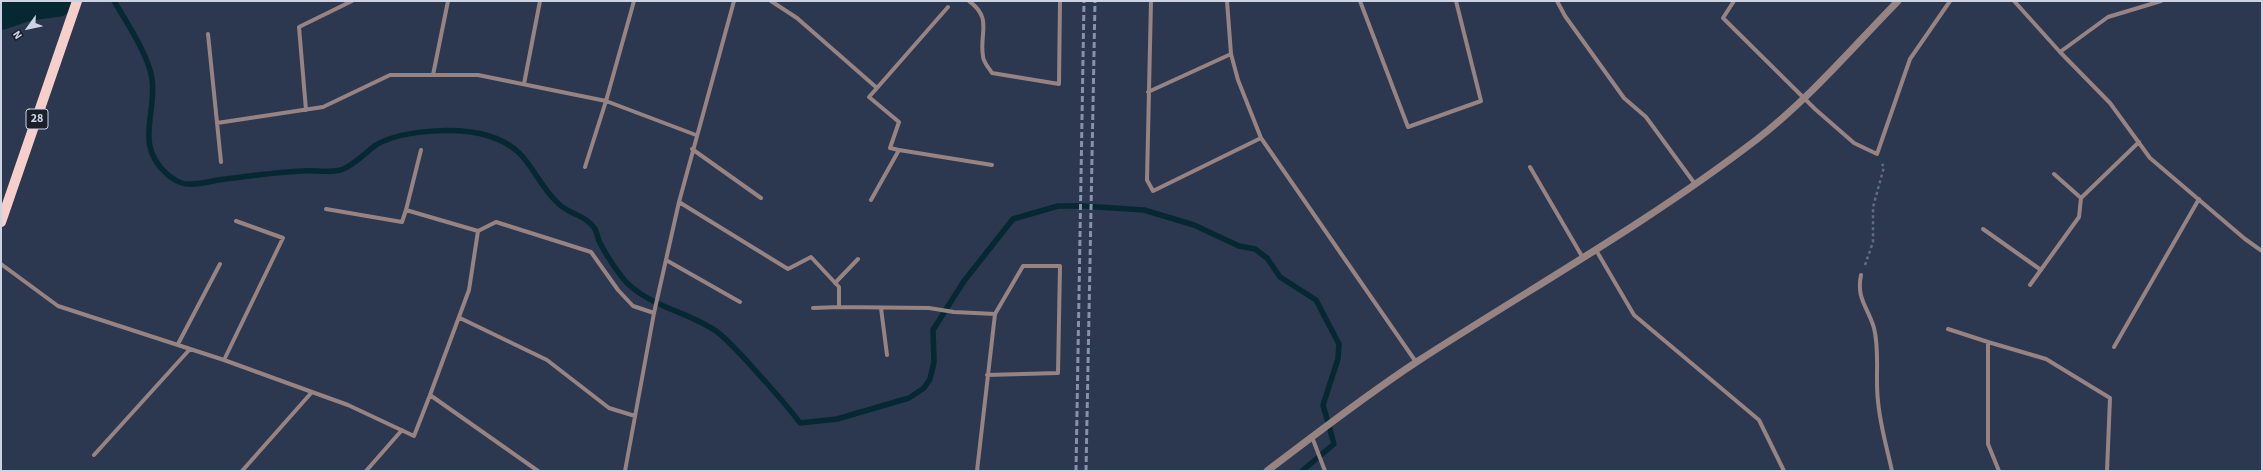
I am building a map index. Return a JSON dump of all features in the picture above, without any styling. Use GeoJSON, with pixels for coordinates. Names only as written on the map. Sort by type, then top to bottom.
{"type":"FeatureCollection","features":[{"type":"Feature","properties":{"kind":"main road","name":"28"},"geometry":{"type":"LineString","coordinates":[[1,222],[77,1]]}},
{"type":"Feature","properties":{"kind":"street"},"geometry":{"type":"LineString","coordinates":[[306,110],[299,26],[352,1]]}},
{"type":"Feature","properties":{"kind":"street"},"geometry":{"type":"LineString","coordinates":[[433,74],[448,1]]}},
{"type":"Feature","properties":{"kind":"street"},"geometry":{"type":"LineString","coordinates":[[524,84],[540,1]]}},
{"type":"Feature","properties":{"kind":"street"},"geometry":{"type":"LineString","coordinates":[[585,167],[606,101],[634,1]]}},
{"type":"Feature","properties":{"kind":"street"},"geometry":{"type":"LineString","coordinates":[[625,471],[654,313],[679,202],[733,1]]}},
{"type":"Feature","properties":{"kind":"street"},"geometry":{"type":"LineString","coordinates":[[770,1],[797,18],[877,88]]}},
{"type":"Feature","properties":{"kind":"street"},"geometry":{"type":"LineString","coordinates":[[969,1],[975,6],[984,21],[982,58],[992,73],[1059,84],[1060,1]]}},
{"type":"Feature","properties":{"kind":"street"},"geometry":{"type":"LineString","coordinates":[[1151,1],[1147,180],[1153,191],[1262,138]]}},
{"type":"Feature","properties":{"kind":"street"},"geometry":{"type":"LineString","coordinates":[[1227,1],[1231,54],[1238,80],[1262,138],[1416,362]]}},
{"type":"Feature","properties":{"kind":"street"},"geometry":{"type":"LineString","coordinates":[[1360,1],[1408,127],[1481,101],[1456,1]]}},
{"type":"Feature","properties":{"kind":"street"},"geometry":{"type":"LineString","coordinates":[[1557,1],[1565,16],[1624,98],[1646,117],[1695,184]]}},
{"type":"Feature","properties":{"kind":"street"},"geometry":{"type":"LineString","coordinates":[[1734,1],[1723,18],[1815,109],[1854,144],[1877,154],[1910,59],[1950,1]]}},
{"type":"Feature","properties":{"kind":"street"},"geometry":{"type":"LineString","coordinates":[[1267,471],[1416,362],[1596,250],[1695,184],[1757,139],[1805,98],[1898,1]]}},
{"type":"Feature","properties":{"kind":"street"},"geometry":{"type":"LineString","coordinates":[[2014,1],[2060,52],[2110,103],[2150,158],[2262,251]]}},
{"type":"Feature","properties":{"kind":"street"},"geometry":{"type":"LineString","coordinates":[[2060,52],[2108,17],[2160,1]]}},
{"type":"Feature","properties":{"kind":"street"},"geometry":{"type":"LineString","coordinates":[[948,7],[869,97],[899,122],[890,148],[992,165]]}},
{"type":"Feature","properties":{"kind":"street"},"geometry":{"type":"LineString","coordinates":[[208,34],[221,162]]}},
{"type":"Feature","properties":{"kind":"street"},"geometry":{"type":"LineString","coordinates":[[1148,92],[1231,54]]}},
{"type":"Feature","properties":{"kind":"street"},"geometry":{"type":"LineString","coordinates":[[217,123],[323,107],[390,75],[478,75],[606,101],[696,135]]}},
{"type":"Feature","properties":{"kind":"street"},"geometry":{"type":"LineString","coordinates":[[2030,285],[2079,217],[2081,198],[2139,142]]}},
{"type":"Feature","properties":{"kind":"street"},"geometry":{"type":"LineString","coordinates":[[692,149],[761,198]]}},
{"type":"Feature","properties":{"kind":"street"},"geometry":{"type":"LineString","coordinates":[[326,209],[402,222],[421,150]]}},
{"type":"Feature","properties":{"kind":"street"},"geometry":{"type":"LineString","coordinates":[[871,200],[899,150]]}},
{"type":"Feature","properties":{"kind":"street"},"geometry":{"type":"LineString","coordinates":[[1530,167],[1582,258]]}},
{"type":"Feature","properties":{"kind":"street"},"geometry":{"type":"LineString","coordinates":[[2054,174],[2081,198]]}},
{"type":"Feature","properties":{"kind":"street"},"geometry":{"type":"LineString","coordinates":[[2114,347],[2199,199]]}},
{"type":"Feature","properties":{"kind":"street"},"geometry":{"type":"LineString","coordinates":[[679,202],[788,269],[810,257],[839,288],[839,307]]}},
{"type":"Feature","properties":{"kind":"street"},"geometry":{"type":"LineString","coordinates":[[406,210],[478,231],[496,222],[591,252],[618,290],[633,306],[654,313]]}},
{"type":"Feature","properties":{"kind":"street"},"geometry":{"type":"LineString","coordinates":[[224,360],[283,238],[236,221]]}},
{"type":"Feature","properties":{"kind":"street"},"geometry":{"type":"LineString","coordinates":[[1982,229],[2041,270]]}},
{"type":"Feature","properties":{"kind":"street"},"geometry":{"type":"LineString","coordinates":[[1,264],[58,306],[178,344],[348,405],[414,436],[460,318],[469,290],[478,231]]}},
{"type":"Feature","properties":{"kind":"street"},"geometry":{"type":"LineString","coordinates":[[1596,250],[1634,315],[1759,420],[1784,471]]}},
{"type":"Feature","properties":{"kind":"street"},"geometry":{"type":"LineString","coordinates":[[835,283],[858,259]]}},
{"type":"Feature","properties":{"kind":"street"},"geometry":{"type":"LineString","coordinates":[[666,260],[740,302]]}},
{"type":"Feature","properties":{"kind":"street"},"geometry":{"type":"LineString","coordinates":[[178,344],[220,264]]}},
{"type":"Feature","properties":{"kind":"street"},"geometry":{"type":"LineString","coordinates":[[977,471],[987,375],[995,314],[1023,266],[1060,266],[1058,373],[987,375]]}},
{"type":"Feature","properties":{"kind":"street"},"geometry":{"type":"LineString","coordinates":[[1861,275],[1859,288],[1864,307],[1874,328],[1877,358],[1878,401],[1892,471]]}},
{"type":"Feature","properties":{"kind":"street"},"geometry":{"type":"LineString","coordinates":[[812,308],[929,308],[954,312],[995,314]]}},
{"type":"Feature","properties":{"kind":"street"},"geometry":{"type":"LineString","coordinates":[[881,308],[887,355]]}},
{"type":"Feature","properties":{"kind":"street"},"geometry":{"type":"LineString","coordinates":[[460,318],[547,360],[609,408],[635,416]]}},
{"type":"Feature","properties":{"kind":"street"},"geometry":{"type":"LineString","coordinates":[[1948,329],[2046,359],[2110,398],[2107,471]]}},
{"type":"Feature","properties":{"kind":"street"},"geometry":{"type":"LineString","coordinates":[[1988,342],[1988,444],[1999,471]]}},
{"type":"Feature","properties":{"kind":"street"},"geometry":{"type":"LineString","coordinates":[[94,455],[190,349]]}},
{"type":"Feature","properties":{"kind":"street"},"geometry":{"type":"LineString","coordinates":[[242,471],[312,392]]}},
{"type":"Feature","properties":{"kind":"street"},"geometry":{"type":"LineString","coordinates":[[430,396],[538,471]]}},
{"type":"Feature","properties":{"kind":"street"},"geometry":{"type":"LineString","coordinates":[[366,471],[402,430]]}},
{"type":"Feature","properties":{"kind":"street"},"geometry":{"type":"LineString","coordinates":[[1312,437],[1325,471]]}},
{"type":"Feature","properties":{"kind":"path"},"geometry":{"type":"LineString","coordinates":[[1861,275],[1873,242],[1874,207],[1884,167],[1877,154]]}},
{"type":"Feature","properties":{"kind":"waterway"},"geometry":{"type":"LineString","coordinates":[[1,14],[27,5],[57,1]]}},
{"type":"Feature","properties":{"kind":"waterway"},"geometry":{"type":"LineString","coordinates":[[114,1],[142,49],[150,70],[153,92],[149,129],[151,152],[157,163],[174,179],[185,184],[193,184],[283,172],[336,171],[350,166],[376,145],[401,136],[432,131],[463,131],[489,136],[514,149],[523,157],[550,195],[560,205],[591,224],[595,229],[599,241],[606,253],[627,283],[648,298],[705,324],[720,334],[747,361],[800,423],[837,419],[909,398],[924,388],[930,379],[934,362],[933,330],[964,281],[1013,219],[1058,206],[1144,210],[1194,225],[1239,246],[1255,249],[1267,258],[1280,277],[1316,300],[1339,344],[1338,359],[1323,405],[1334,444],[1302,471]]}},
{"type":"Feature","properties":{"kind":"railway"},"geometry":{"type":"LineString","coordinates":[[1076,471],[1084,1]]}},
{"type":"Feature","properties":{"kind":"railway"},"geometry":{"type":"LineString","coordinates":[[1086,471],[1095,1]]}}]}
